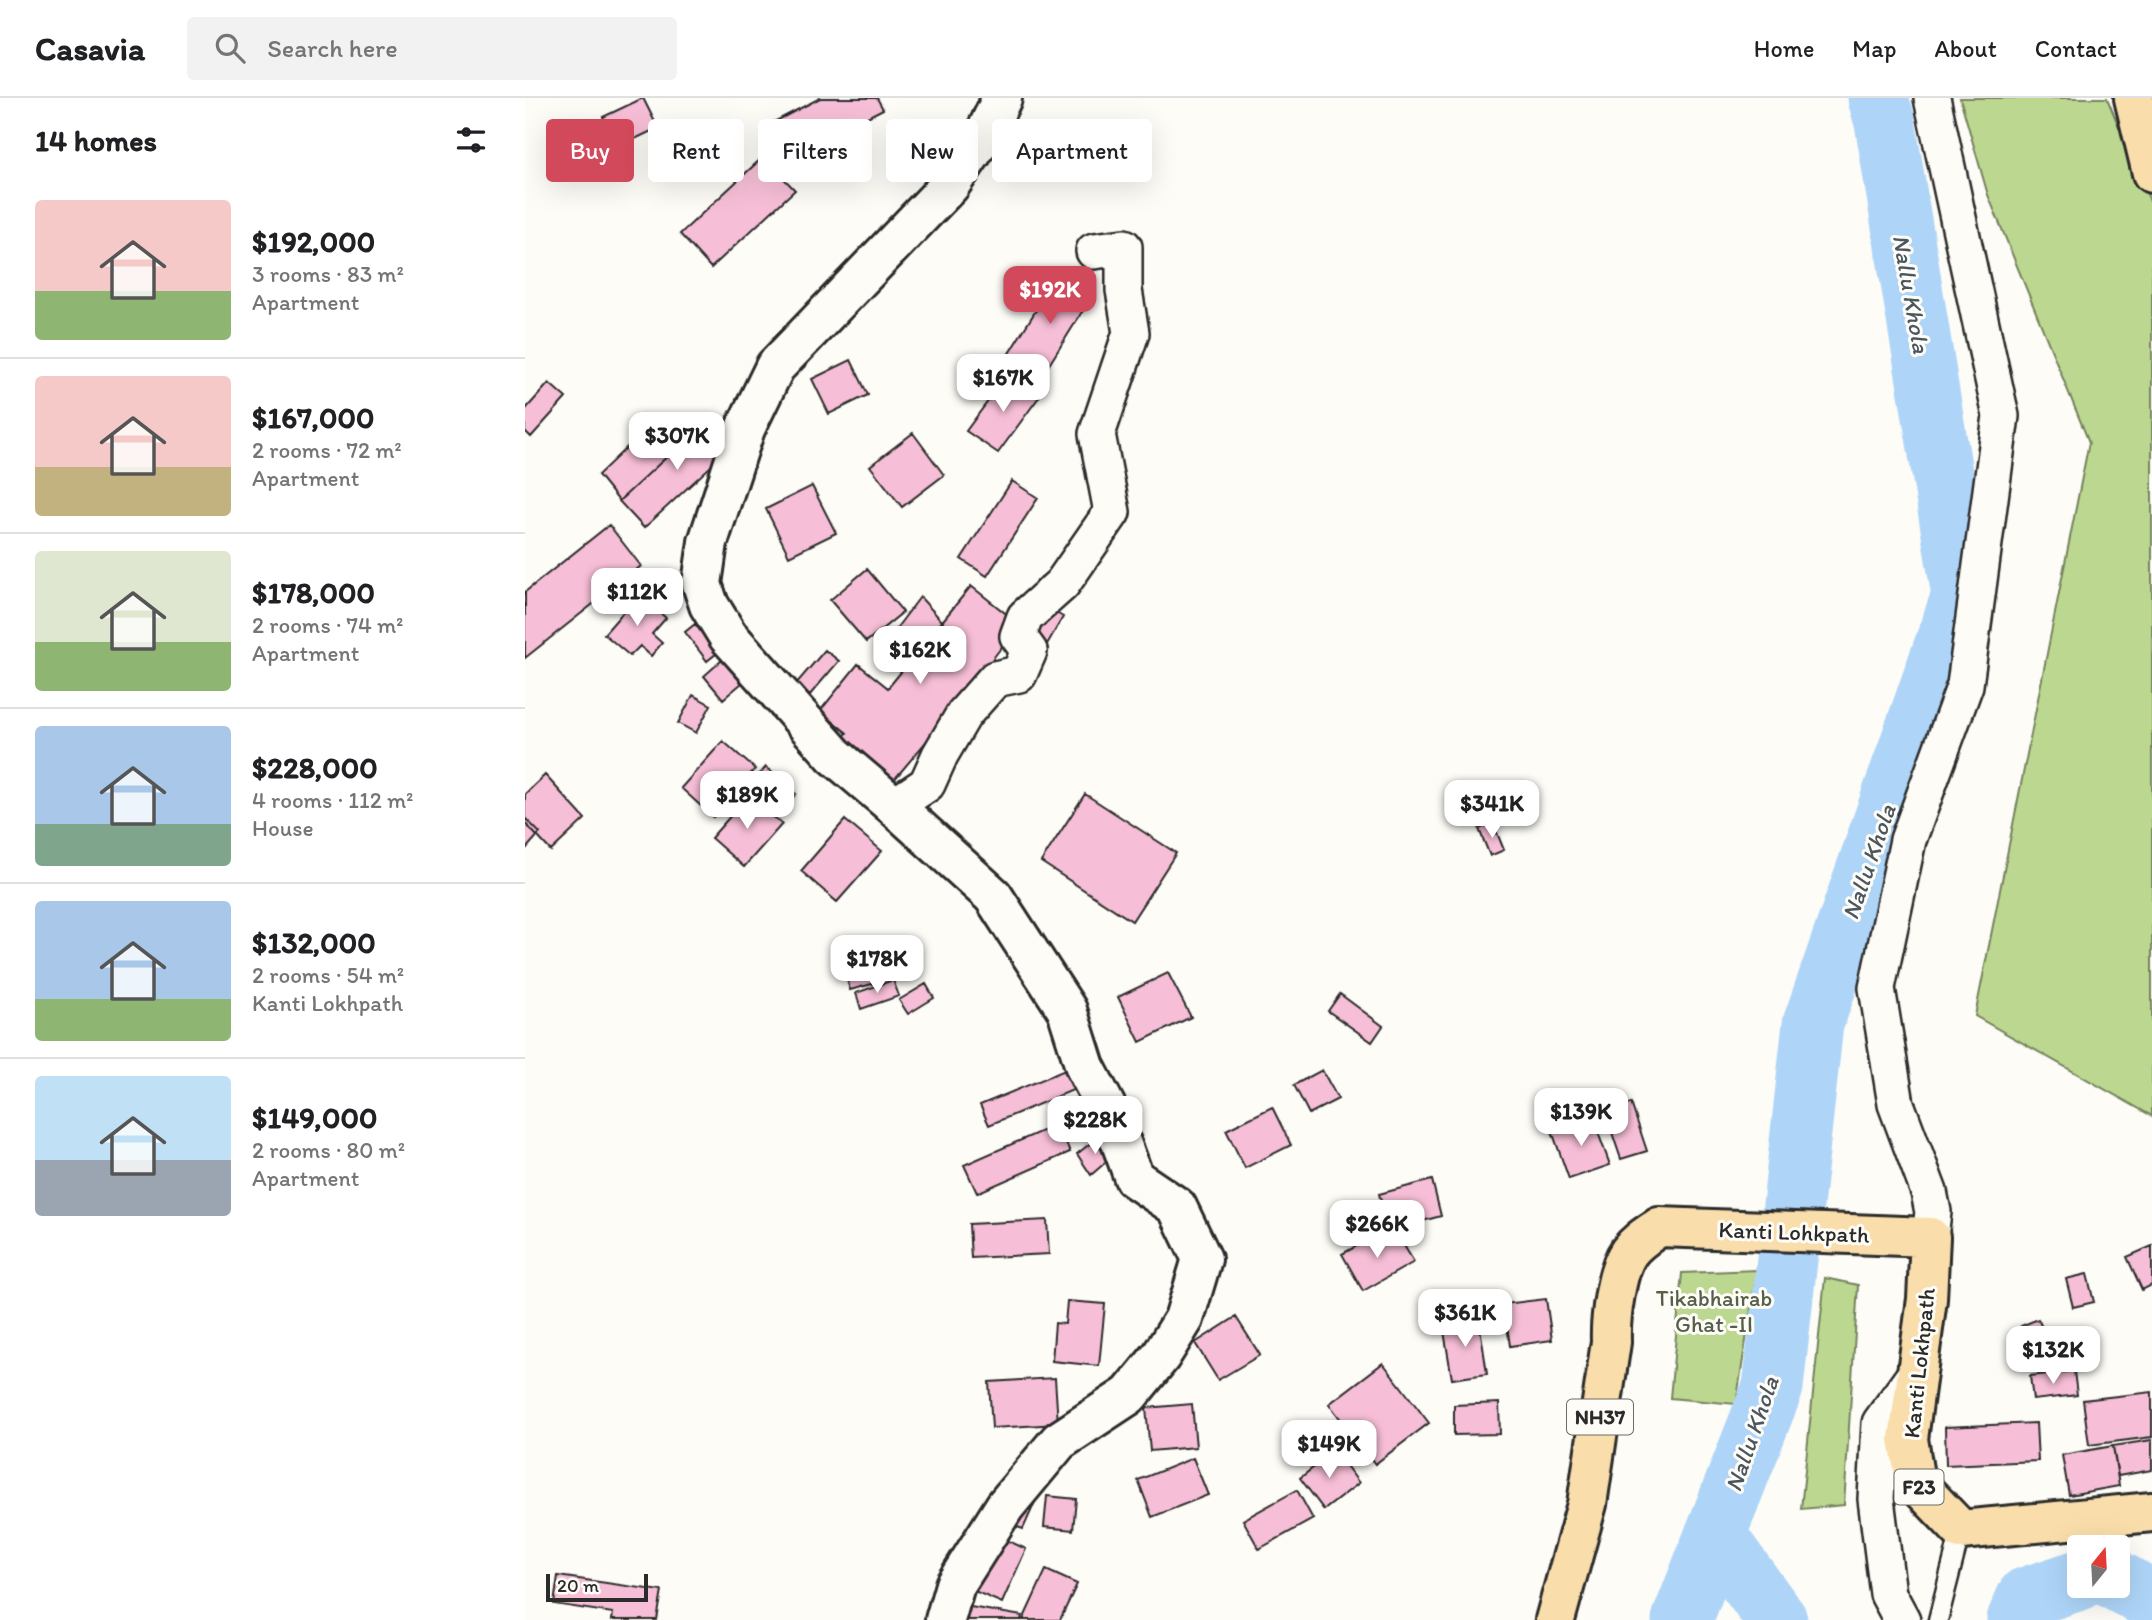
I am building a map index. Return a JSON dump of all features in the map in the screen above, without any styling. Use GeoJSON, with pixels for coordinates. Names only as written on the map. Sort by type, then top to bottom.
{"type":"FeatureCollection","features":[{"type":"Feature","properties":{"kind":"main road"},"geometry":{"type":"LineString","coordinates":[[945,1620],[955,1584],[1005,1506],[1059,1441],[1129,1395],[1161,1356],[1184,1319],[1202,1259],[1177,1208],[1134,1178],[1112,1118],[1085,1067],[1067,1010],[993,896],[835,756],[728,636],[709,605],[702,584],[708,542],[745,429],[775,367],[950,185],[986,132],[1002,98]]}},
{"type":"Feature","properties":{"kind":"main road"},"geometry":{"type":"LineString","coordinates":[[2134,98],[2152,173]]}},
{"type":"Feature","properties":{"kind":"main road","name":"Kanti Lohkpath"},"geometry":{"type":"LineString","coordinates":[[1555,1620],[1587,1504],[1611,1342],[1610,1321],[1617,1285],[1628,1253],[1659,1227],[1930,1237]]}},
{"type":"Feature","properties":{"kind":"main road","name":"Kanti Lokhpath"},"geometry":{"type":"LineString","coordinates":[[1930,1237],[1927,1299],[1908,1439],[1915,1482],[1961,1530]]}},
{"type":"Feature","properties":{"kind":"main road","name":"F23"},"geometry":{"type":"LineString","coordinates":[[1961,1530],[2152,1512]]}},
{"type":"Feature","properties":{"kind":"street"},"geometry":{"type":"LineString","coordinates":[[1930,1237],[1933,1212],[1929,1192],[1896,1104],[1877,988],[1908,840],[1965,684],[2001,416],[1932,98]]}},
{"type":"Feature","properties":{"kind":"street"},"geometry":{"type":"LineString","coordinates":[[894,806],[927,784],[964,714],[995,679],[1019,674],[1029,650],[1018,636],[1025,617],[1062,584],[1112,512],[1097,434],[1132,333],[1124,290],[1124,247],[1094,251]]}},
{"type":"Feature","properties":{"kind":"street"},"geometry":{"type":"LineString","coordinates":[[1902,1620],[1888,1594],[1876,1499],[1880,1423],[1919,1369]]}},
{"type":"Feature","properties":{"kind":"lane"},"geometry":{"type":"LineString","coordinates":[[1938,1620],[1961,1530]]}},
{"type":"Feature","properties":{"kind":"green space"},"geometry":{"type":"Polygon","coordinates":[[[1960,98],[2107,98],[2152,206],[2152,1116],[1975,1016],[2089,442],[1988,195],[1960,98]]]}},
{"type":"Feature","properties":{"kind":"green space","name":"Tikabhairab Ghat -II"},"geometry":{"type":"Polygon","coordinates":[[[1757,1270],[1736,1404],[1670,1398],[1682,1273],[1757,1270]]]}},
{"type":"Feature","properties":{"kind":"green space"},"geometry":{"type":"Polygon","coordinates":[[[1825,1278],[1858,1285],[1844,1505],[1801,1509],[1825,1278]]]}},
{"type":"Feature","properties":{"kind":"building"},"geometry":{"type":"Polygon","coordinates":[[[643,98],[654,119],[648,119],[648,133],[634,139],[634,119],[603,117],[643,98]]]}},
{"type":"Feature","properties":{"kind":"building"},"geometry":{"type":"Polygon","coordinates":[[[820,98],[877,98],[883,109],[863,119],[780,119],[820,98]]]}},
{"type":"Feature","properties":{"kind":"building"},"geometry":{"type":"Polygon","coordinates":[[[758,162],[758,182],[787,182],[795,190],[711,268],[680,234],[736,182],[744,182],[744,175],[758,162]]]}},
{"type":"Feature","properties":{"kind":"building"},"geometry":{"type":"Polygon","coordinates":[[[1058,275],[1092,296],[1042,376],[1008,355],[1058,275]]]}},
{"type":"Feature","properties":{"kind":"building"},"geometry":{"type":"Polygon","coordinates":[[[851,360],[868,395],[829,414],[812,379],[851,360]]]}},
{"type":"Feature","properties":{"kind":"building"},"geometry":{"type":"Polygon","coordinates":[[[1008,374],[1039,397],[998,453],[966,431],[1008,374]]]}},
{"type":"Feature","properties":{"kind":"building"},"geometry":{"type":"Polygon","coordinates":[[[549,383],[566,398],[531,437],[525,431],[525,410],[549,383]]]}},
{"type":"Feature","properties":{"kind":"building"},"geometry":{"type":"Polygon","coordinates":[[[711,416],[736,443],[644,528],[619,501],[711,416]]]}},
{"type":"Feature","properties":{"kind":"building"},"geometry":{"type":"Polygon","coordinates":[[[646,429],[670,454],[619,501],[598,475],[646,429]]]}},
{"type":"Feature","properties":{"kind":"building"},"geometry":{"type":"Polygon","coordinates":[[[913,433],[944,475],[902,507],[870,466],[913,433]]]}},
{"type":"Feature","properties":{"kind":"building"},"geometry":{"type":"Polygon","coordinates":[[[1012,481],[1038,498],[987,576],[961,559],[1012,481]]]}},
{"type":"Feature","properties":{"kind":"building"},"geometry":{"type":"Polygon","coordinates":[[[812,486],[836,533],[789,556],[766,509],[812,486]]]}},
{"type":"Feature","properties":{"kind":"building"},"geometry":{"type":"Polygon","coordinates":[[[609,525],[641,566],[525,658],[525,592],[609,525]]]}},
{"type":"Feature","properties":{"kind":"building"},"geometry":{"type":"Polygon","coordinates":[[[867,569],[903,612],[866,642],[830,600],[867,569]]]}},
{"type":"Feature","properties":{"kind":"building"},"geometry":{"type":"Polygon","coordinates":[[[971,586],[1019,624],[963,698],[893,781],[841,740],[847,733],[820,711],[858,664],[888,688],[971,586]]]}},
{"type":"Feature","properties":{"kind":"building"},"geometry":{"type":"Polygon","coordinates":[[[639,594],[666,618],[652,634],[662,643],[651,656],[640,646],[630,656],[604,634],[639,594]]]}},
{"type":"Feature","properties":{"kind":"building"},"geometry":{"type":"Polygon","coordinates":[[[920,597],[943,622],[917,654],[892,634],[920,597]]]}},
{"type":"Feature","properties":{"kind":"building"},"geometry":{"type":"Polygon","coordinates":[[[1046,607],[1063,617],[1046,646],[1029,636],[1046,607]]]}},
{"type":"Feature","properties":{"kind":"building"},"geometry":{"type":"Polygon","coordinates":[[[695,624],[717,653],[707,661],[685,632],[695,624]]]}},
{"type":"Feature","properties":{"kind":"building"},"geometry":{"type":"Polygon","coordinates":[[[825,650],[839,661],[809,696],[795,685],[825,650]]]}},
{"type":"Feature","properties":{"kind":"building"},"geometry":{"type":"Polygon","coordinates":[[[722,660],[742,683],[723,699],[704,676],[722,660]]]}},
{"type":"Feature","properties":{"kind":"building"},"geometry":{"type":"Polygon","coordinates":[[[693,695],[711,705],[696,733],[678,723],[693,695]]]}},
{"type":"Feature","properties":{"kind":"building"},"geometry":{"type":"Polygon","coordinates":[[[723,741],[755,769],[713,817],[681,788],[723,741]]]}},
{"type":"Feature","properties":{"kind":"building"},"geometry":{"type":"Polygon","coordinates":[[[766,767],[796,794],[774,818],[744,792],[766,767]]]}},
{"type":"Feature","properties":{"kind":"building"},"geometry":{"type":"Polygon","coordinates":[[[545,775],[585,819],[551,851],[525,823],[525,794],[545,775]]]}},
{"type":"Feature","properties":{"kind":"building"},"geometry":{"type":"Polygon","coordinates":[[[1085,794],[1176,853],[1132,921],[1041,862],[1085,794]]]}},
{"type":"Feature","properties":{"kind":"building"},"geometry":{"type":"Polygon","coordinates":[[[749,795],[782,824],[744,867],[711,838],[749,795]]]}},
{"type":"Feature","properties":{"kind":"building"},"geometry":{"type":"Polygon","coordinates":[[[525,818],[540,833],[525,850],[525,818]]]}},
{"type":"Feature","properties":{"kind":"building"},"geometry":{"type":"Polygon","coordinates":[[[845,820],[882,851],[837,902],[801,871],[845,820]]]}},
{"type":"Feature","properties":{"kind":"building"},"geometry":{"type":"Polygon","coordinates":[[[1493,823],[1504,850],[1490,856],[1479,829],[1493,823]]]}},
{"type":"Feature","properties":{"kind":"building"},"geometry":{"type":"Polygon","coordinates":[[[874,954],[883,981],[850,990],[842,963],[874,954]]]}},
{"type":"Feature","properties":{"kind":"building"},"geometry":{"type":"Polygon","coordinates":[[[1168,973],[1191,1017],[1140,1042],[1118,997],[1168,973]]]}},
{"type":"Feature","properties":{"kind":"building"},"geometry":{"type":"Polygon","coordinates":[[[893,980],[899,996],[861,1009],[856,993],[893,980]]]}},
{"type":"Feature","properties":{"kind":"building"},"geometry":{"type":"Polygon","coordinates":[[[926,984],[934,998],[908,1014],[899,1000],[926,984]]]}},
{"type":"Feature","properties":{"kind":"building"},"geometry":{"type":"Polygon","coordinates":[[[1340,994],[1383,1026],[1372,1042],[1328,1011],[1340,994]]]}},
{"type":"Feature","properties":{"kind":"building"},"geometry":{"type":"Polygon","coordinates":[[[1065,1070],[1073,1090],[989,1125],[980,1105],[1065,1070]]]}},
{"type":"Feature","properties":{"kind":"building"},"geometry":{"type":"Polygon","coordinates":[[[1322,1070],[1338,1099],[1309,1114],[1294,1085],[1322,1070]]]}},
{"type":"Feature","properties":{"kind":"building"},"geometry":{"type":"Polygon","coordinates":[[[1631,1103],[1647,1151],[1621,1159],[1605,1112],[1631,1103]]]}},
{"type":"Feature","properties":{"kind":"building"},"geometry":{"type":"Polygon","coordinates":[[[1272,1107],[1291,1145],[1245,1168],[1226,1130],[1272,1107]]]}},
{"type":"Feature","properties":{"kind":"building"},"geometry":{"type":"Polygon","coordinates":[[[1592,1116],[1610,1165],[1569,1179],[1552,1131],[1592,1116]]]}},
{"type":"Feature","properties":{"kind":"building"},"geometry":{"type":"Polygon","coordinates":[[[1058,1124],[1070,1152],[977,1193],[964,1165],[1058,1124]]]}},
{"type":"Feature","properties":{"kind":"building"},"geometry":{"type":"Polygon","coordinates":[[[1097,1138],[1113,1156],[1091,1175],[1077,1154],[1097,1138]]]}},
{"type":"Feature","properties":{"kind":"building"},"geometry":{"type":"Polygon","coordinates":[[[1432,1180],[1441,1216],[1389,1230],[1379,1194],[1432,1180]]]}},
{"type":"Feature","properties":{"kind":"building"},"geometry":{"type":"Polygon","coordinates":[[[1047,1220],[1049,1254],[971,1258],[969,1224],[1047,1220]]]}},
{"type":"Feature","properties":{"kind":"building"},"geometry":{"type":"Polygon","coordinates":[[[1384,1231],[1391,1244],[1400,1239],[1414,1262],[1363,1291],[1342,1254],[1384,1231]]]}},
{"type":"Feature","properties":{"kind":"building"},"geometry":{"type":"Polygon","coordinates":[[[2152,1246],[2152,1285],[2142,1290],[2127,1257],[2152,1246]]]}},
{"type":"Feature","properties":{"kind":"building"},"geometry":{"type":"Polygon","coordinates":[[[2087,1274],[2094,1302],[2073,1307],[2066,1279],[2087,1274]]]}},
{"type":"Feature","properties":{"kind":"building"},"geometry":{"type":"Polygon","coordinates":[[[1546,1299],[1552,1340],[1510,1346],[1504,1304],[1546,1299]]]}},
{"type":"Feature","properties":{"kind":"building"},"geometry":{"type":"Polygon","coordinates":[[[1067,1301],[1105,1304],[1099,1366],[1052,1361],[1055,1323],[1065,1324],[1067,1301]]]}},
{"type":"Feature","properties":{"kind":"building"},"geometry":{"type":"Polygon","coordinates":[[[1236,1317],[1260,1355],[1218,1380],[1195,1343],[1236,1317]]]}},
{"type":"Feature","properties":{"kind":"building"},"geometry":{"type":"Polygon","coordinates":[[[2038,1319],[2047,1338],[2029,1346],[2021,1326],[2038,1319]]]}},
{"type":"Feature","properties":{"kind":"building"},"geometry":{"type":"Polygon","coordinates":[[[1479,1320],[1487,1374],[1452,1379],[1443,1325],[1479,1320]]]}},
{"type":"Feature","properties":{"kind":"building"},"geometry":{"type":"Polygon","coordinates":[[[1383,1363],[1429,1423],[1375,1464],[1329,1404],[1383,1363]]]}},
{"type":"Feature","properties":{"kind":"building"},"geometry":{"type":"Polygon","coordinates":[[[2074,1371],[2077,1395],[2033,1400],[2030,1376],[2074,1371]]]}},
{"type":"Feature","properties":{"kind":"building"},"geometry":{"type":"Polygon","coordinates":[[[1055,1378],[1058,1424],[992,1428],[989,1382],[1055,1378]]]}},
{"type":"Feature","properties":{"kind":"building"},"geometry":{"type":"Polygon","coordinates":[[[2152,1392],[2152,1437],[2089,1445],[2083,1400],[2152,1392]]]}},
{"type":"Feature","properties":{"kind":"building"},"geometry":{"type":"Polygon","coordinates":[[[1499,1403],[1500,1434],[1454,1435],[1454,1405],[1499,1403]]]}},
{"type":"Feature","properties":{"kind":"building"},"geometry":{"type":"Polygon","coordinates":[[[1192,1404],[1196,1447],[1150,1451],[1146,1408],[1192,1404]]]}},
{"type":"Feature","properties":{"kind":"building"},"geometry":{"type":"Polygon","coordinates":[[[2036,1423],[2038,1461],[1946,1465],[1945,1427],[2036,1423]]]}},
{"type":"Feature","properties":{"kind":"building"},"geometry":{"type":"Polygon","coordinates":[[[2152,1440],[2152,1470],[2118,1476],[2113,1446],[2152,1440]]]}},
{"type":"Feature","properties":{"kind":"building"},"geometry":{"type":"Polygon","coordinates":[[[2113,1446],[2119,1486],[2069,1495],[2062,1455],[2113,1446]]]}},
{"type":"Feature","properties":{"kind":"building"},"geometry":{"type":"Polygon","coordinates":[[[1335,1451],[1359,1483],[1324,1510],[1300,1478],[1335,1451]]]}},
{"type":"Feature","properties":{"kind":"building"},"geometry":{"type":"Polygon","coordinates":[[[1193,1458],[1208,1495],[1152,1517],[1138,1480],[1193,1458]]]}},
{"type":"Feature","properties":{"kind":"building"},"geometry":{"type":"Polygon","coordinates":[[[1297,1490],[1313,1519],[1259,1549],[1243,1520],[1297,1490]]]}},
{"type":"Feature","properties":{"kind":"building"},"geometry":{"type":"Polygon","coordinates":[[[1039,1493],[1023,1529],[1009,1524],[1039,1493]]]}},
{"type":"Feature","properties":{"kind":"building"},"geometry":{"type":"Polygon","coordinates":[[[1047,1496],[1076,1499],[1073,1530],[1044,1527],[1047,1496]]]}},
{"type":"Feature","properties":{"kind":"building"},"geometry":{"type":"Polygon","coordinates":[[[996,1535],[1026,1549],[1002,1603],[972,1590],[996,1535]]]}},
{"type":"Feature","properties":{"kind":"building"},"geometry":{"type":"Polygon","coordinates":[[[1046,1570],[1077,1584],[1060,1620],[1023,1620],[1046,1570]]]}},
{"type":"Feature","properties":{"kind":"building"},"geometry":{"type":"Polygon","coordinates":[[[558,1576],[662,1591],[657,1620],[612,1620],[613,1613],[554,1604],[558,1576]]]}},
{"type":"Feature","properties":{"kind":"building"},"geometry":{"type":"Polygon","coordinates":[[[959,1605],[1022,1616],[1021,1620],[956,1620],[959,1605]]]}},
{"type":"Feature","properties":{"kind":"waterway","name":"Nallu Khola"},"geometry":{"type":"LineString","coordinates":[[1682,1620],[1773,1387],[1813,1024],[1962,595],[1885,122],[1878,98]]}},
{"type":"Feature","properties":{"kind":"waterway"},"geometry":{"type":"LineString","coordinates":[[1715,1535],[1777,1620]]}},
{"type":"Feature","properties":{"kind":"waterway"},"geometry":{"type":"LineString","coordinates":[[2017,1620],[2027,1597],[2067,1584]]}},
{"type":"Feature","properties":{"kind":"waterway"},"geometry":{"type":"LineString","coordinates":[[2130,1588],[2152,1600]]}}]}
